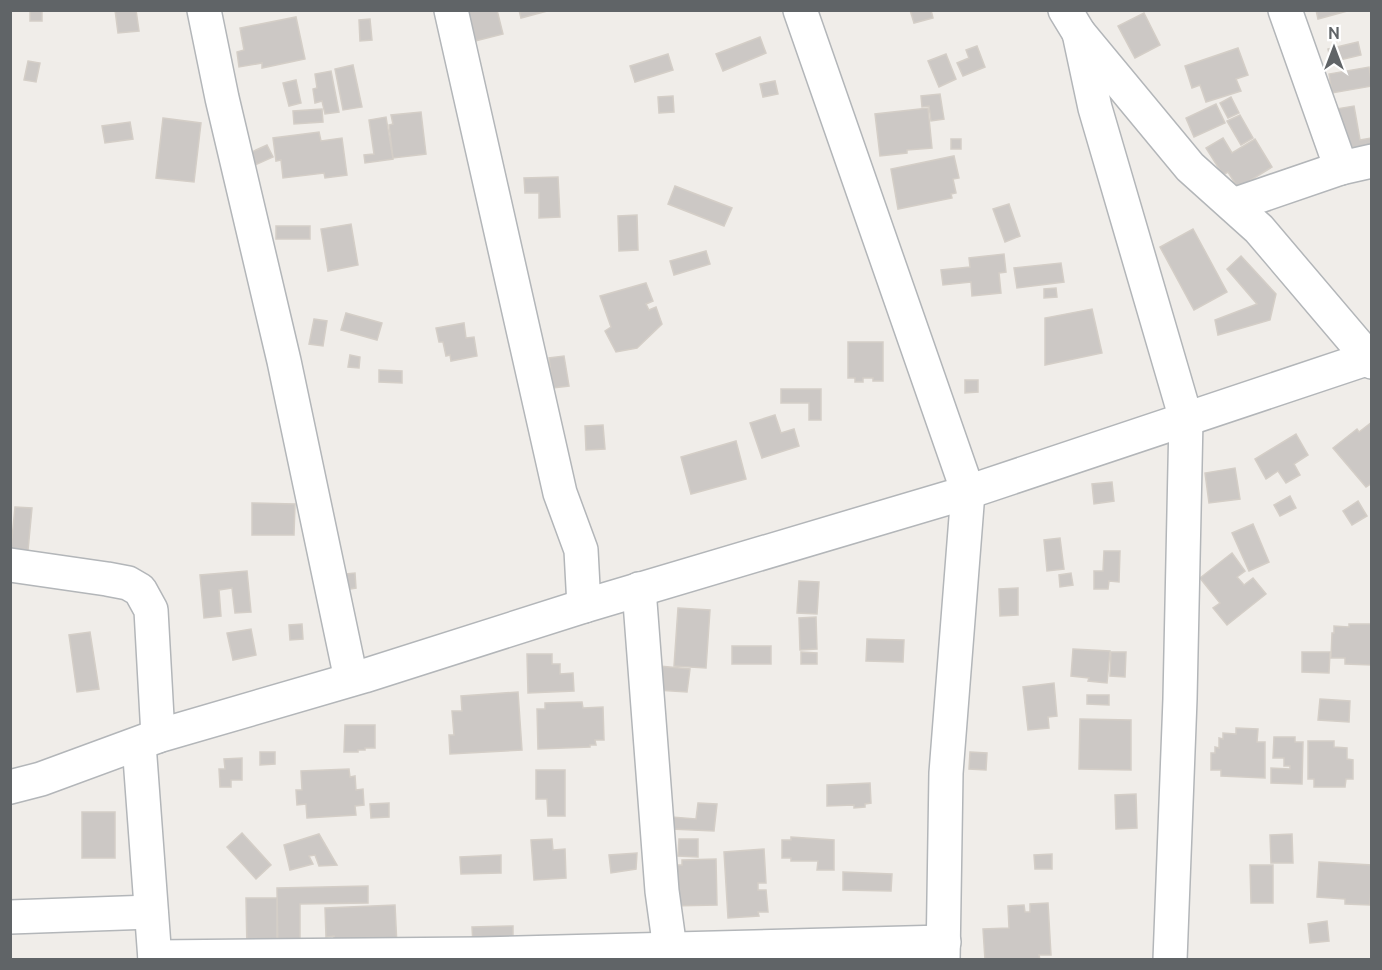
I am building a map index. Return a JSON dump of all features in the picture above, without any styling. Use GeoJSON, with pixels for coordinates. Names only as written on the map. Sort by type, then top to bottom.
{"type":"FeatureCollection","features":[{"type":"Feature","properties":{"kind":"street"},"geometry":{"type":"LineString","coordinates":[[204,10],[222,98],[284,361],[351,679]]}},
{"type":"Feature","properties":{"kind":"street"},"geometry":{"type":"LineString","coordinates":[[451,10],[561,493],[582,550],[584,606]]}},
{"type":"Feature","properties":{"kind":"street"},"geometry":{"type":"LineString","coordinates":[[10,565],[128,584],[140,590],[151,610],[149,740],[151,912],[155,958],[669,950],[943,951],[946,773],[968,492],[800,10]]}},
{"type":"Feature","properties":{"kind":"street"},"geometry":{"type":"LineString","coordinates":[[1233,205],[1356,165],[1285,10]]}},
{"type":"Feature","properties":{"kind":"street"},"geometry":{"type":"LineString","coordinates":[[10,787],[41,779],[149,740],[639,589],[968,492],[1370,359],[1259,229],[1190,166],[1072,22]]}},
{"type":"Feature","properties":{"kind":"street"},"geometry":{"type":"LineString","coordinates":[[1072,22],[1186,419],[1180,699],[1170,960]]}},
{"type":"Feature","properties":{"kind":"street"},"geometry":{"type":"LineString","coordinates":[[639,589],[662,891],[669,950]]}},
{"type":"Feature","properties":{"kind":"street"},"geometry":{"type":"LineString","coordinates":[[10,917],[151,912]]}},
{"type":"Feature","properties":{"kind":"building"},"geometry":{"type":"Polygon","coordinates":[[[30,10],[42,10],[42,21],[30,21],[30,10]]]}},
{"type":"Feature","properties":{"kind":"building"},"geometry":{"type":"Polygon","coordinates":[[[115,10],[136,10],[139,31],[118,33],[115,10]]]}},
{"type":"Feature","properties":{"kind":"building"},"geometry":{"type":"Polygon","coordinates":[[[463,10],[497,10],[503,34],[471,42],[463,10]]]}},
{"type":"Feature","properties":{"kind":"building"},"geometry":{"type":"Polygon","coordinates":[[[519,10],[551,10],[521,18],[519,10]]]}},
{"type":"Feature","properties":{"kind":"building"},"geometry":{"type":"Polygon","coordinates":[[[910,10],[931,10],[933,18],[914,23],[910,10]]]}},
{"type":"Feature","properties":{"kind":"building"},"geometry":{"type":"Polygon","coordinates":[[[1316,10],[1351,10],[1318,19],[1316,10]]]}},
{"type":"Feature","properties":{"kind":"building"},"geometry":{"type":"Polygon","coordinates":[[[1144,13],[1160,45],[1135,58],[1118,26],[1144,13]]]}},
{"type":"Feature","properties":{"kind":"building"},"geometry":{"type":"Polygon","coordinates":[[[296,17],[305,59],[262,68],[262,63],[239,67],[237,52],[244,50],[240,28],[296,17]]]}},
{"type":"Feature","properties":{"kind":"building"},"geometry":{"type":"Polygon","coordinates":[[[370,19],[372,40],[360,41],[359,20],[370,19]]]}},
{"type":"Feature","properties":{"kind":"building"},"geometry":{"type":"Polygon","coordinates":[[[760,37],[766,53],[723,71],[716,54],[760,37]]]}},
{"type":"Feature","properties":{"kind":"building"},"geometry":{"type":"Polygon","coordinates":[[[1358,42],[1361,55],[1331,62],[1328,49],[1358,42]]]}},
{"type":"Feature","properties":{"kind":"building"},"geometry":{"type":"Polygon","coordinates":[[[977,46],[985,67],[963,76],[957,63],[969,58],[966,50],[977,46]]]}},
{"type":"Feature","properties":{"kind":"building"},"geometry":{"type":"Polygon","coordinates":[[[1238,48],[1248,75],[1236,79],[1241,91],[1206,102],[1200,85],[1192,88],[1185,66],[1238,48]]]}},
{"type":"Feature","properties":{"kind":"building"},"geometry":{"type":"Polygon","coordinates":[[[668,54],[673,70],[635,82],[630,66],[668,54]]]}},
{"type":"Feature","properties":{"kind":"building"},"geometry":{"type":"Polygon","coordinates":[[[946,54],[956,79],[939,87],[928,61],[946,54]]]}},
{"type":"Feature","properties":{"kind":"building"},"geometry":{"type":"Polygon","coordinates":[[[28,61],[40,63],[36,82],[24,80],[28,61]]]}},
{"type":"Feature","properties":{"kind":"building"},"geometry":{"type":"Polygon","coordinates":[[[353,65],[362,107],[343,110],[335,69],[353,65]]]}},
{"type":"Feature","properties":{"kind":"building"},"geometry":{"type":"Polygon","coordinates":[[[1369,67],[1372,86],[1332,93],[1329,74],[1369,67]]]}},
{"type":"Feature","properties":{"kind":"building"},"geometry":{"type":"Polygon","coordinates":[[[331,71],[339,112],[325,114],[322,101],[315,103],[313,89],[317,88],[315,74],[331,71]]]}},
{"type":"Feature","properties":{"kind":"building"},"geometry":{"type":"Polygon","coordinates":[[[296,80],[301,103],[289,106],[283,83],[296,80]]]}},
{"type":"Feature","properties":{"kind":"building"},"geometry":{"type":"Polygon","coordinates":[[[775,81],[778,94],[763,97],[760,84],[775,81]]]}},
{"type":"Feature","properties":{"kind":"building"},"geometry":{"type":"Polygon","coordinates":[[[940,94],[944,119],[931,121],[929,106],[922,107],[921,96],[940,94]]]}},
{"type":"Feature","properties":{"kind":"building"},"geometry":{"type":"Polygon","coordinates":[[[673,96],[674,112],[659,113],[658,97],[673,96]]]}},
{"type":"Feature","properties":{"kind":"building"},"geometry":{"type":"Polygon","coordinates":[[[1231,97],[1239,113],[1228,118],[1220,103],[1231,97]]]}},
{"type":"Feature","properties":{"kind":"building"},"geometry":{"type":"Polygon","coordinates":[[[1216,104],[1225,123],[1194,137],[1186,118],[1216,104]]]}},
{"type":"Feature","properties":{"kind":"building"},"geometry":{"type":"Polygon","coordinates":[[[1354,106],[1360,140],[1372,138],[1372,155],[1345,160],[1336,109],[1354,106]]]}},
{"type":"Feature","properties":{"kind":"building"},"geometry":{"type":"Polygon","coordinates":[[[928,108],[932,148],[907,150],[907,153],[880,156],[875,114],[928,108]]]}},
{"type":"Feature","properties":{"kind":"building"},"geometry":{"type":"Polygon","coordinates":[[[322,109],[323,122],[294,124],[293,111],[322,109]]]}},
{"type":"Feature","properties":{"kind":"building"},"geometry":{"type":"Polygon","coordinates":[[[421,112],[426,154],[393,158],[389,125],[393,124],[391,115],[421,112]]]}},
{"type":"Feature","properties":{"kind":"building"},"geometry":{"type":"Polygon","coordinates":[[[1240,115],[1253,138],[1241,145],[1227,121],[1240,115]]]}},
{"type":"Feature","properties":{"kind":"building"},"geometry":{"type":"Polygon","coordinates":[[[386,117],[393,159],[365,163],[364,155],[374,154],[369,120],[386,117]]]}},
{"type":"Feature","properties":{"kind":"building"},"geometry":{"type":"Polygon","coordinates":[[[163,118],[201,123],[194,182],[156,178],[163,118]]]}},
{"type":"Feature","properties":{"kind":"building"},"geometry":{"type":"Polygon","coordinates":[[[130,122],[133,139],[105,143],[102,126],[130,122]]]}},
{"type":"Feature","properties":{"kind":"building"},"geometry":{"type":"Polygon","coordinates":[[[319,132],[321,141],[342,138],[347,175],[325,178],[324,173],[283,178],[281,160],[276,161],[273,138],[319,132]]]}},
{"type":"Feature","properties":{"kind":"building"},"geometry":{"type":"Polygon","coordinates":[[[1223,138],[1232,153],[1255,139],[1272,167],[1238,188],[1228,172],[1223,175],[1206,148],[1223,138]]]}},
{"type":"Feature","properties":{"kind":"building"},"geometry":{"type":"Polygon","coordinates":[[[951,139],[961,139],[961,149],[951,149],[951,139]]]}},
{"type":"Feature","properties":{"kind":"building"},"geometry":{"type":"Polygon","coordinates":[[[267,145],[273,157],[253,166],[247,154],[267,145]]]}},
{"type":"Feature","properties":{"kind":"building"},"geometry":{"type":"Polygon","coordinates":[[[954,156],[959,178],[953,179],[956,193],[951,194],[952,198],[898,209],[891,169],[954,156]]]}},
{"type":"Feature","properties":{"kind":"building"},"geometry":{"type":"Polygon","coordinates":[[[558,177],[560,217],[539,218],[539,193],[525,193],[524,178],[558,177]]]}},
{"type":"Feature","properties":{"kind":"building"},"geometry":{"type":"Polygon","coordinates":[[[675,186],[732,208],[724,226],[668,204],[675,186]]]}},
{"type":"Feature","properties":{"kind":"building"},"geometry":{"type":"Polygon","coordinates":[[[1009,204],[1020,236],[1005,242],[993,209],[1009,204]]]}},
{"type":"Feature","properties":{"kind":"building"},"geometry":{"type":"Polygon","coordinates":[[[637,215],[638,250],[619,251],[618,216],[637,215]]]}},
{"type":"Feature","properties":{"kind":"building"},"geometry":{"type":"Polygon","coordinates":[[[351,224],[358,265],[328,271],[321,229],[351,224]]]}},
{"type":"Feature","properties":{"kind":"building"},"geometry":{"type":"Polygon","coordinates":[[[276,226],[310,226],[310,239],[276,239],[276,226]]]}},
{"type":"Feature","properties":{"kind":"building"},"geometry":{"type":"Polygon","coordinates":[[[1193,229],[1227,292],[1194,310],[1160,247],[1193,229]]]}},
{"type":"Feature","properties":{"kind":"building"},"geometry":{"type":"Polygon","coordinates":[[[706,251],[710,264],[674,275],[670,261],[706,251]]]}},
{"type":"Feature","properties":{"kind":"building"},"geometry":{"type":"Polygon","coordinates":[[[1004,254],[1006,272],[999,273],[1001,293],[972,296],[971,282],[943,285],[941,270],[970,267],[969,258],[1004,254]]]}},
{"type":"Feature","properties":{"kind":"building"},"geometry":{"type":"Polygon","coordinates":[[[1241,256],[1276,294],[1270,320],[1218,335],[1215,320],[1257,304],[1227,269],[1241,256]]]}},
{"type":"Feature","properties":{"kind":"building"},"geometry":{"type":"Polygon","coordinates":[[[1061,263],[1064,282],[1017,288],[1014,268],[1061,263]]]}},
{"type":"Feature","properties":{"kind":"building"},"geometry":{"type":"Polygon","coordinates":[[[646,283],[653,301],[646,304],[649,310],[656,307],[662,324],[637,348],[616,352],[605,331],[611,327],[600,296],[646,283]]]}},
{"type":"Feature","properties":{"kind":"building"},"geometry":{"type":"Polygon","coordinates":[[[1056,288],[1057,297],[1044,298],[1044,289],[1056,288]]]}},
{"type":"Feature","properties":{"kind":"building"},"geometry":{"type":"Polygon","coordinates":[[[1092,309],[1102,353],[1045,365],[1045,318],[1092,309]]]}},
{"type":"Feature","properties":{"kind":"building"},"geometry":{"type":"Polygon","coordinates":[[[346,313],[382,323],[377,340],[341,330],[346,313]]]}},
{"type":"Feature","properties":{"kind":"building"},"geometry":{"type":"Polygon","coordinates":[[[314,319],[327,321],[323,346],[309,344],[314,319]]]}},
{"type":"Feature","properties":{"kind":"building"},"geometry":{"type":"Polygon","coordinates":[[[464,323],[466,338],[474,337],[477,356],[451,361],[450,355],[446,356],[443,342],[439,342],[436,328],[464,323]]]}},
{"type":"Feature","properties":{"kind":"building"},"geometry":{"type":"Polygon","coordinates":[[[848,342],[883,342],[883,381],[863,378],[863,382],[855,382],[855,378],[848,378],[848,342]]]}},
{"type":"Feature","properties":{"kind":"building"},"geometry":{"type":"Polygon","coordinates":[[[350,355],[360,357],[359,368],[348,367],[350,355]]]}},
{"type":"Feature","properties":{"kind":"building"},"geometry":{"type":"Polygon","coordinates":[[[564,356],[569,386],[553,388],[549,358],[564,356]]]}},
{"type":"Feature","properties":{"kind":"building"},"geometry":{"type":"Polygon","coordinates":[[[379,370],[402,371],[402,383],[379,382],[379,370]]]}},
{"type":"Feature","properties":{"kind":"building"},"geometry":{"type":"Polygon","coordinates":[[[965,380],[978,380],[978,392],[965,393],[965,380]]]}},
{"type":"Feature","properties":{"kind":"building"},"geometry":{"type":"Polygon","coordinates":[[[781,389],[821,389],[821,420],[809,420],[809,403],[781,403],[781,389]]]}},
{"type":"Feature","properties":{"kind":"building"},"geometry":{"type":"Polygon","coordinates":[[[775,415],[781,433],[794,429],[799,446],[762,458],[750,423],[775,415]]]}},
{"type":"Feature","properties":{"kind":"building"},"geometry":{"type":"Polygon","coordinates":[[[1372,422],[1372,483],[1366,487],[1333,448],[1357,429],[1359,432],[1372,422]]]}},
{"type":"Feature","properties":{"kind":"building"},"geometry":{"type":"Polygon","coordinates":[[[603,425],[605,449],[586,450],[585,426],[603,425]]]}},
{"type":"Feature","properties":{"kind":"building"},"geometry":{"type":"Polygon","coordinates":[[[1296,434],[1308,455],[1294,464],[1300,475],[1286,483],[1278,471],[1266,479],[1255,459],[1296,434]]]}},
{"type":"Feature","properties":{"kind":"building"},"geometry":{"type":"Polygon","coordinates":[[[736,441],[746,479],[691,494],[681,457],[736,441]]]}},
{"type":"Feature","properties":{"kind":"building"},"geometry":{"type":"Polygon","coordinates":[[[1235,468],[1240,499],[1209,503],[1205,473],[1235,468]]]}},
{"type":"Feature","properties":{"kind":"building"},"geometry":{"type":"Polygon","coordinates":[[[1112,482],[1114,501],[1094,504],[1092,484],[1112,482]]]}},
{"type":"Feature","properties":{"kind":"building"},"geometry":{"type":"Polygon","coordinates":[[[1290,496],[1296,508],[1280,516],[1274,505],[1290,496]]]}},
{"type":"Feature","properties":{"kind":"building"},"geometry":{"type":"Polygon","coordinates":[[[1358,501],[1367,516],[1352,525],[1343,511],[1358,501]]]}},
{"type":"Feature","properties":{"kind":"building"},"geometry":{"type":"Polygon","coordinates":[[[252,503],[295,504],[294,535],[252,535],[252,503]]]}},
{"type":"Feature","properties":{"kind":"building"},"geometry":{"type":"Polygon","coordinates":[[[15,507],[32,508],[28,550],[11,549],[15,507]]]}},
{"type":"Feature","properties":{"kind":"building"},"geometry":{"type":"Polygon","coordinates":[[[1253,524],[1269,562],[1249,571],[1232,533],[1253,524]]]}},
{"type":"Feature","properties":{"kind":"building"},"geometry":{"type":"Polygon","coordinates":[[[1060,538],[1064,569],[1047,571],[1044,540],[1060,538]]]}},
{"type":"Feature","properties":{"kind":"building"},"geometry":{"type":"Polygon","coordinates":[[[1104,551],[1120,551],[1119,582],[1109,581],[1108,589],[1094,589],[1094,571],[1103,571],[1104,551]]]}},
{"type":"Feature","properties":{"kind":"building"},"geometry":{"type":"Polygon","coordinates":[[[1232,553],[1245,571],[1237,577],[1244,585],[1253,578],[1266,594],[1227,625],[1213,608],[1220,603],[1200,578],[1232,553]]]}},
{"type":"Feature","properties":{"kind":"building"},"geometry":{"type":"Polygon","coordinates":[[[247,571],[251,612],[235,613],[232,588],[219,590],[221,616],[204,618],[200,575],[247,571]]]}},
{"type":"Feature","properties":{"kind":"building"},"geometry":{"type":"Polygon","coordinates":[[[355,573],[356,588],[337,591],[335,575],[355,573]]]}},
{"type":"Feature","properties":{"kind":"building"},"geometry":{"type":"Polygon","coordinates":[[[1071,573],[1073,585],[1060,587],[1059,575],[1071,573]]]}},
{"type":"Feature","properties":{"kind":"building"},"geometry":{"type":"Polygon","coordinates":[[[799,581],[819,582],[817,614],[797,613],[799,581]]]}},
{"type":"Feature","properties":{"kind":"building"},"geometry":{"type":"Polygon","coordinates":[[[1018,588],[1018,615],[1000,616],[999,589],[1018,588]]]}},
{"type":"Feature","properties":{"kind":"building"},"geometry":{"type":"Polygon","coordinates":[[[678,608],[710,610],[706,668],[674,666],[678,608]]]}},
{"type":"Feature","properties":{"kind":"building"},"geometry":{"type":"Polygon","coordinates":[[[816,617],[817,649],[800,650],[799,618],[816,617]]]}},
{"type":"Feature","properties":{"kind":"building"},"geometry":{"type":"Polygon","coordinates":[[[302,624],[303,639],[290,640],[289,625],[302,624]]]}},
{"type":"Feature","properties":{"kind":"building"},"geometry":{"type":"Polygon","coordinates":[[[1349,624],[1372,624],[1372,665],[1345,664],[1345,658],[1331,658],[1334,626],[1349,627],[1349,624]]]}},
{"type":"Feature","properties":{"kind":"building"},"geometry":{"type":"Polygon","coordinates":[[[251,629],[256,655],[233,660],[227,633],[251,629]]]}},
{"type":"Feature","properties":{"kind":"building"},"geometry":{"type":"Polygon","coordinates":[[[90,632],[99,689],[77,692],[69,635],[90,632]]]}},
{"type":"Feature","properties":{"kind":"building"},"geometry":{"type":"Polygon","coordinates":[[[867,639],[904,640],[903,662],[866,661],[867,639]]]}},
{"type":"Feature","properties":{"kind":"building"},"geometry":{"type":"Polygon","coordinates":[[[732,646],[771,646],[771,664],[732,664],[732,646]]]}},
{"type":"Feature","properties":{"kind":"building"},"geometry":{"type":"Polygon","coordinates":[[[1073,649],[1110,651],[1107,683],[1071,676],[1073,649]]]}},
{"type":"Feature","properties":{"kind":"building"},"geometry":{"type":"Polygon","coordinates":[[[801,652],[817,653],[817,664],[801,664],[801,652]]]}},
{"type":"Feature","properties":{"kind":"building"},"geometry":{"type":"Polygon","coordinates":[[[1111,652],[1126,652],[1125,677],[1110,676],[1111,652]]]}},
{"type":"Feature","properties":{"kind":"building"},"geometry":{"type":"Polygon","coordinates":[[[1302,652],[1330,652],[1329,673],[1302,672],[1302,652]]]}},
{"type":"Feature","properties":{"kind":"building"},"geometry":{"type":"Polygon","coordinates":[[[527,654],[552,654],[552,664],[560,664],[560,674],[573,673],[574,691],[528,693],[527,654]]]}},
{"type":"Feature","properties":{"kind":"building"},"geometry":{"type":"Polygon","coordinates":[[[659,666],[690,669],[687,692],[657,690],[659,666]]]}},
{"type":"Feature","properties":{"kind":"building"},"geometry":{"type":"Polygon","coordinates":[[[1054,683],[1057,716],[1048,717],[1049,728],[1028,730],[1023,687],[1054,683]]]}},
{"type":"Feature","properties":{"kind":"building"},"geometry":{"type":"Polygon","coordinates":[[[518,692],[522,750],[450,754],[449,735],[454,735],[452,711],[462,711],[461,696],[518,692]]]}},
{"type":"Feature","properties":{"kind":"building"},"geometry":{"type":"Polygon","coordinates":[[[1087,695],[1109,695],[1109,705],[1087,704],[1087,695]]]}},
{"type":"Feature","properties":{"kind":"building"},"geometry":{"type":"Polygon","coordinates":[[[1320,699],[1350,701],[1349,722],[1318,720],[1320,699]]]}},
{"type":"Feature","properties":{"kind":"building"},"geometry":{"type":"Polygon","coordinates":[[[582,702],[583,708],[603,707],[604,740],[595,740],[596,745],[590,745],[590,747],[538,749],[537,709],[545,709],[545,703],[582,702]]]}},
{"type":"Feature","properties":{"kind":"building"},"geometry":{"type":"Polygon","coordinates":[[[1080,719],[1131,720],[1131,770],[1079,769],[1080,719]]]}},
{"type":"Feature","properties":{"kind":"building"},"geometry":{"type":"Polygon","coordinates":[[[345,725],[375,725],[375,748],[344,752],[345,725]]]}},
{"type":"Feature","properties":{"kind":"building"},"geometry":{"type":"Polygon","coordinates":[[[1236,728],[1258,729],[1257,742],[1265,742],[1265,778],[1221,776],[1221,770],[1211,770],[1211,753],[1215,753],[1215,747],[1219,748],[1219,738],[1223,739],[1223,733],[1236,734],[1236,728]]]}},
{"type":"Feature","properties":{"kind":"building"},"geometry":{"type":"Polygon","coordinates":[[[1274,737],[1295,737],[1295,742],[1303,742],[1302,784],[1271,783],[1271,768],[1290,769],[1290,766],[1284,766],[1284,758],[1273,758],[1274,737]]]}},
{"type":"Feature","properties":{"kind":"building"},"geometry":{"type":"Polygon","coordinates":[[[1308,741],[1334,741],[1334,747],[1347,748],[1347,759],[1353,760],[1353,779],[1346,779],[1345,787],[1314,787],[1314,779],[1308,779],[1308,741]]]}},
{"type":"Feature","properties":{"kind":"building"},"geometry":{"type":"Polygon","coordinates":[[[260,752],[275,752],[275,764],[260,765],[260,752]]]}},
{"type":"Feature","properties":{"kind":"building"},"geometry":{"type":"Polygon","coordinates":[[[970,752],[987,753],[986,770],[969,769],[970,752]]]}},
{"type":"Feature","properties":{"kind":"building"},"geometry":{"type":"Polygon","coordinates":[[[242,758],[242,780],[231,780],[231,787],[220,787],[219,769],[225,769],[224,759],[242,758]]]}},
{"type":"Feature","properties":{"kind":"building"},"geometry":{"type":"Polygon","coordinates":[[[349,769],[350,777],[355,776],[356,790],[363,789],[364,805],[355,806],[356,815],[307,818],[306,804],[297,805],[296,790],[302,790],[301,771],[349,769]]]}},
{"type":"Feature","properties":{"kind":"building"},"geometry":{"type":"Polygon","coordinates":[[[536,770],[565,770],[565,816],[548,816],[547,799],[536,799],[536,770]]]}},
{"type":"Feature","properties":{"kind":"building"},"geometry":{"type":"Polygon","coordinates":[[[870,783],[871,803],[865,804],[865,807],[827,806],[827,785],[870,783]]]}},
{"type":"Feature","properties":{"kind":"building"},"geometry":{"type":"Polygon","coordinates":[[[1136,794],[1137,828],[1116,829],[1115,795],[1136,794]]]}},
{"type":"Feature","properties":{"kind":"building"},"geometry":{"type":"Polygon","coordinates":[[[389,803],[389,817],[371,818],[370,804],[389,803]]]}},
{"type":"Feature","properties":{"kind":"building"},"geometry":{"type":"Polygon","coordinates":[[[698,803],[717,804],[714,831],[671,829],[672,817],[696,819],[698,803]]]}},
{"type":"Feature","properties":{"kind":"building"},"geometry":{"type":"Polygon","coordinates":[[[82,812],[115,812],[115,858],[82,858],[82,812]]]}},
{"type":"Feature","properties":{"kind":"building"},"geometry":{"type":"Polygon","coordinates":[[[242,833],[271,865],[256,879],[227,847],[242,833]]]}},
{"type":"Feature","properties":{"kind":"building"},"geometry":{"type":"Polygon","coordinates":[[[319,834],[337,865],[319,866],[315,855],[309,856],[313,864],[290,870],[284,845],[319,834]]]}},
{"type":"Feature","properties":{"kind":"building"},"geometry":{"type":"Polygon","coordinates":[[[1292,834],[1293,863],[1271,863],[1270,835],[1292,834]]]}},
{"type":"Feature","properties":{"kind":"building"},"geometry":{"type":"Polygon","coordinates":[[[791,837],[834,840],[834,870],[817,870],[818,861],[791,861],[791,858],[782,858],[782,840],[791,840],[791,837]]]}},
{"type":"Feature","properties":{"kind":"building"},"geometry":{"type":"Polygon","coordinates":[[[552,839],[553,850],[565,849],[566,878],[534,880],[531,840],[552,839]]]}},
{"type":"Feature","properties":{"kind":"building"},"geometry":{"type":"Polygon","coordinates":[[[679,839],[698,839],[698,857],[678,856],[679,839]]]}},
{"type":"Feature","properties":{"kind":"building"},"geometry":{"type":"Polygon","coordinates":[[[764,849],[766,883],[758,883],[758,890],[766,890],[768,912],[758,912],[759,916],[728,918],[724,852],[764,849]]]}},
{"type":"Feature","properties":{"kind":"building"},"geometry":{"type":"Polygon","coordinates":[[[637,853],[636,869],[611,873],[609,855],[637,853]]]}},
{"type":"Feature","properties":{"kind":"building"},"geometry":{"type":"Polygon","coordinates":[[[1052,854],[1052,869],[1035,869],[1034,855],[1052,854]]]}},
{"type":"Feature","properties":{"kind":"building"},"geometry":{"type":"Polygon","coordinates":[[[501,855],[501,873],[461,874],[460,857],[501,855]]]}},
{"type":"Feature","properties":{"kind":"building"},"geometry":{"type":"Polygon","coordinates":[[[716,859],[717,905],[671,906],[676,865],[682,865],[682,860],[716,859]]]}},
{"type":"Feature","properties":{"kind":"building"},"geometry":{"type":"Polygon","coordinates":[[[1319,862],[1372,865],[1370,905],[1345,904],[1345,899],[1317,897],[1319,862]]]}},
{"type":"Feature","properties":{"kind":"building"},"geometry":{"type":"Polygon","coordinates":[[[1250,865],[1273,865],[1273,903],[1251,903],[1250,865]]]}},
{"type":"Feature","properties":{"kind":"building"},"geometry":{"type":"Polygon","coordinates":[[[843,872],[892,874],[891,891],[843,890],[843,872]]]}},
{"type":"Feature","properties":{"kind":"building"},"geometry":{"type":"Polygon","coordinates":[[[368,886],[368,903],[300,904],[300,955],[278,956],[277,888],[368,886]]]}},
{"type":"Feature","properties":{"kind":"building"},"geometry":{"type":"Polygon","coordinates":[[[246,898],[277,898],[277,950],[247,950],[246,898]]]}},
{"type":"Feature","properties":{"kind":"building"},"geometry":{"type":"Polygon","coordinates":[[[1048,903],[1051,955],[1039,955],[1040,960],[985,960],[983,929],[1009,928],[1008,906],[1024,905],[1025,912],[1030,912],[1030,904],[1048,903]]]}},
{"type":"Feature","properties":{"kind":"building"},"geometry":{"type":"Polygon","coordinates":[[[395,905],[397,946],[334,949],[334,936],[326,937],[325,908],[395,905]]]}},
{"type":"Feature","properties":{"kind":"building"},"geometry":{"type":"Polygon","coordinates":[[[1327,921],[1329,941],[1310,943],[1308,924],[1327,921]]]}},
{"type":"Feature","properties":{"kind":"building"},"geometry":{"type":"Polygon","coordinates":[[[513,926],[513,943],[473,944],[472,927],[513,926]]]}}]}
